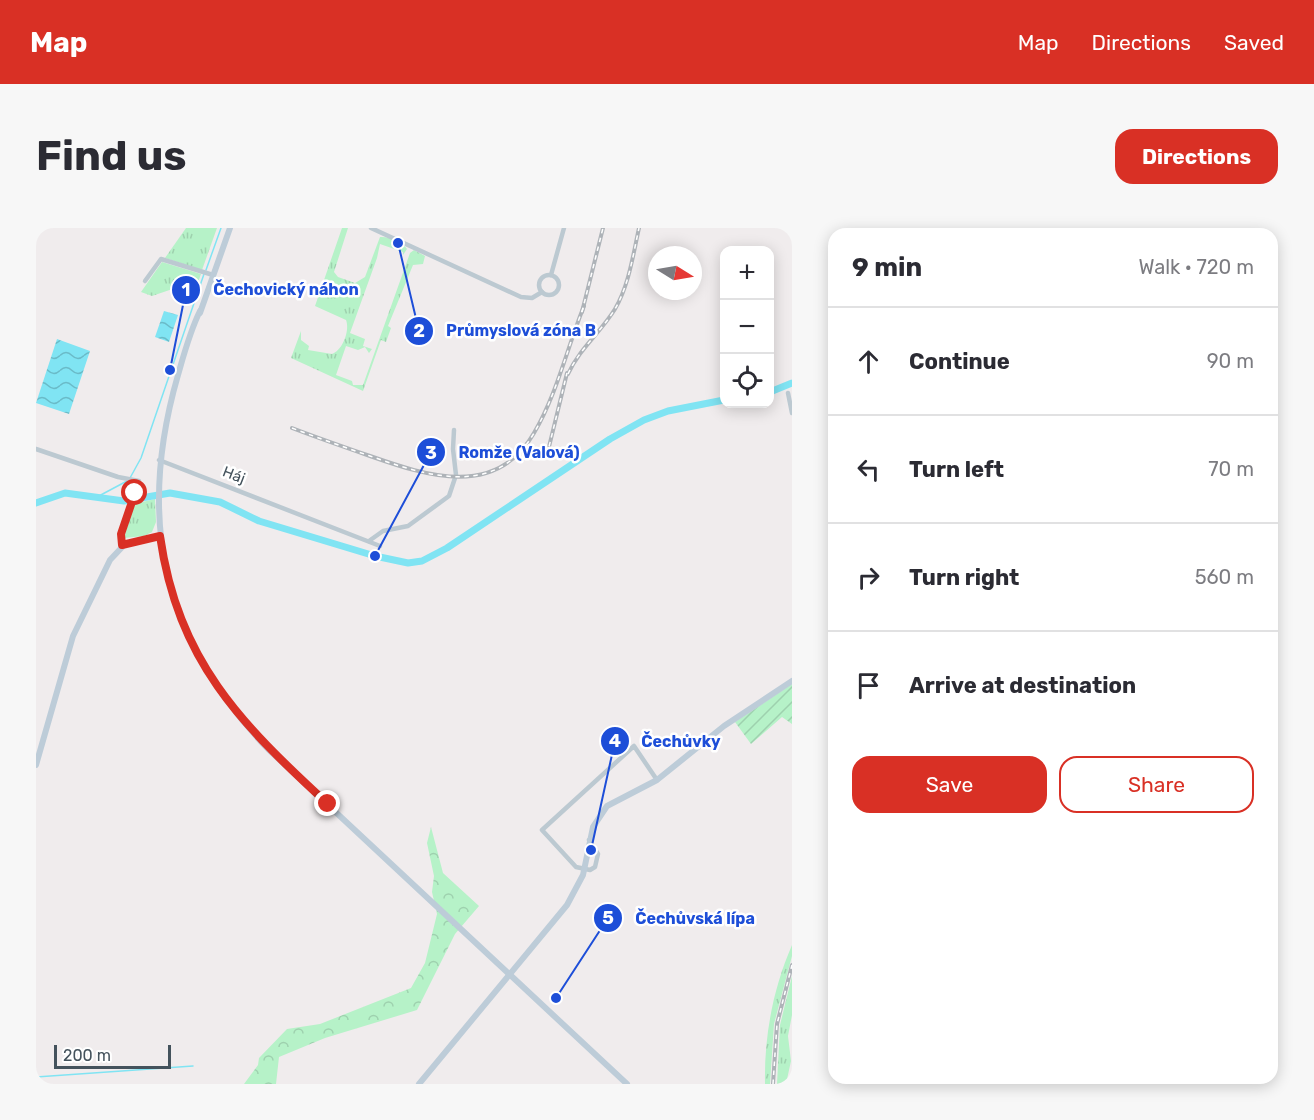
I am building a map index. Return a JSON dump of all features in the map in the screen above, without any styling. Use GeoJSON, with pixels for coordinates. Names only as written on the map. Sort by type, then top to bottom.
{"type":"FeatureCollection","features":[{"type":"Feature","properties":{"kind":"main road"},"geometry":{"type":"LineString","coordinates":[[230,228],[207,274],[200,311],[166,414],[159,460],[160,536],[170,584],[182,622],[204,667],[231,708],[268,749],[627,1084]]}},
{"type":"Feature","properties":{"kind":"main road"},"geometry":{"type":"LineString","coordinates":[[36,765],[75,631],[111,557],[122,545],[160,536]]}},
{"type":"Feature","properties":{"kind":"main road"},"geometry":{"type":"LineString","coordinates":[[419,1084],[567,905],[581,882],[594,823],[609,804],[657,780],[744,713],[792,681]]}},
{"type":"Feature","properties":{"kind":"street"},"geometry":{"type":"LineString","coordinates":[[371,228],[524,298],[532,298],[542,292],[551,295],[558,289],[558,280],[551,275],[545,276],[540,281],[542,292]]}},
{"type":"Feature","properties":{"kind":"street"},"geometry":{"type":"LineString","coordinates":[[551,275],[564,228]]}},
{"type":"Feature","properties":{"kind":"street"},"geometry":{"type":"LineString","coordinates":[[145,281],[161,259],[207,274]]}},
{"type":"Feature","properties":{"kind":"street"},"geometry":{"type":"LineString","coordinates":[[788,393],[792,413]]}},
{"type":"Feature","properties":{"kind":"street"},"geometry":{"type":"LineString","coordinates":[[367,541],[383,531],[408,526],[449,496],[456,475],[453,449],[454,430]]}},
{"type":"Feature","properties":{"kind":"street"},"geometry":{"type":"LineString","coordinates":[[36,449],[139,482],[121,534],[122,545]]}},
{"type":"Feature","properties":{"kind":"street","name":"Háj"},"geometry":{"type":"LineString","coordinates":[[159,460],[380,546]]}},
{"type":"Feature","properties":{"kind":"street"},"geometry":{"type":"LineString","coordinates":[[589,840],[598,855],[594,868],[584,870],[575,866],[542,833],[543,828],[634,746],[657,780]]}},
{"type":"Feature","properties":{"kind":"green space"},"geometry":{"type":"Polygon","coordinates":[[[186,228],[217,228],[202,270],[165,258],[186,228]]]}},
{"type":"Feature","properties":{"kind":"green space"},"geometry":{"type":"Polygon","coordinates":[[[342,228],[348,228],[334,272],[338,277],[355,283],[365,277],[380,237],[395,240],[407,249],[403,255],[403,252],[380,244],[350,333],[365,339],[363,346],[372,349],[369,353],[365,347],[358,350],[346,346],[336,375],[352,381],[353,385],[363,385],[410,253],[414,250],[425,256],[423,264],[413,265],[388,326],[391,328],[386,342],[381,340],[363,391],[291,358],[301,331],[301,340],[309,346],[308,350],[332,354],[345,339],[346,320],[315,306],[342,228]]]}},
{"type":"Feature","properties":{"kind":"green space"},"geometry":{"type":"Polygon","coordinates":[[[162,262],[201,274],[196,288],[193,282],[152,296],[141,292],[162,262]]]}},
{"type":"Feature","properties":{"kind":"green space"},"geometry":{"type":"Polygon","coordinates":[[[155,499],[156,522],[152,532],[144,536],[124,538],[134,504],[155,499]]]}},
{"type":"Feature","properties":{"kind":"green space"},"geometry":{"type":"Polygon","coordinates":[[[792,684],[792,724],[782,717],[751,744],[735,722],[792,684]]]}},
{"type":"Feature","properties":{"kind":"green space"},"geometry":{"type":"Polygon","coordinates":[[[431,827],[443,873],[479,906],[455,934],[417,1010],[325,1038],[279,1057],[276,1084],[244,1084],[258,1065],[259,1058],[287,1029],[320,1024],[411,988],[425,963],[437,914],[432,892],[434,876],[427,843],[431,827]]]}},
{"type":"Feature","properties":{"kind":"green space"},"geometry":{"type":"Polygon","coordinates":[[[792,945],[792,956],[774,1024],[770,1084],[765,1084],[766,1048],[771,1013],[792,945]]]}},
{"type":"Feature","properties":{"kind":"green space"},"geometry":{"type":"Polygon","coordinates":[[[792,976],[792,1015],[788,1036],[791,1061],[786,1084],[777,1084],[780,1025],[792,976]]]}},
{"type":"Feature","properties":{"kind":"water"},"geometry":{"type":"Polygon","coordinates":[[[164,311],[178,315],[169,342],[155,337],[164,311]]]}},
{"type":"Feature","properties":{"kind":"water"},"geometry":{"type":"Polygon","coordinates":[[[57,339],[90,351],[69,414],[36,403],[57,339]]]}},
{"type":"Feature","properties":{"kind":"waterway"},"geometry":{"type":"LineString","coordinates":[[206,270],[221,228]]}},
{"type":"Feature","properties":{"kind":"waterway"},"geometry":{"type":"LineString","coordinates":[[130,478],[141,458],[204,274]]}},
{"type":"Feature","properties":{"kind":"waterway"},"geometry":{"type":"LineString","coordinates":[[774,390],[792,383]]}},
{"type":"Feature","properties":{"kind":"waterway"},"geometry":{"type":"LineString","coordinates":[[36,503],[65,493],[124,501],[170,493],[220,502],[259,521],[375,556],[408,563],[422,561],[447,548],[610,439],[644,420],[668,411],[720,401]]}},
{"type":"Feature","properties":{"kind":"waterway"},"geometry":{"type":"LineString","coordinates":[[97,497],[127,481]]}},
{"type":"Feature","properties":{"kind":"waterway"},"geometry":{"type":"LineString","coordinates":[[36,1077],[193,1066]]}},
{"type":"Feature","properties":{"kind":"railway"},"geometry":{"type":"LineString","coordinates":[[582,312],[603,228]]}},
{"type":"Feature","properties":{"kind":"railway"},"geometry":{"type":"LineString","coordinates":[[568,374],[578,356],[620,300],[630,270],[639,228]]}},
{"type":"Feature","properties":{"kind":"railway"},"geometry":{"type":"LineString","coordinates":[[292,428],[392,463],[437,475],[459,477],[480,475],[500,467],[518,454],[542,418],[584,306]]}},
{"type":"Feature","properties":{"kind":"railway"},"geometry":{"type":"LineString","coordinates":[[547,455],[567,373]]}},
{"type":"Feature","properties":{"kind":"railway"},"geometry":{"type":"LineString","coordinates":[[773,1084],[777,1024],[792,965]]}},
{"type":"Feature","properties":{"kind":"place","name":"Průmyslová zóna B"},"geometry":{"type":"Point","coordinates":[398,243]}},
{"type":"Feature","properties":{"kind":"place","name":"Čechovický náhon"},"geometry":{"type":"Point","coordinates":[170,370]}},
{"type":"Feature","properties":{"kind":"place","name":"Romže (Valová)"},"geometry":{"type":"Point","coordinates":[375,556]}},
{"type":"Feature","properties":{"kind":"place","name":"Čechůvky"},"geometry":{"type":"Point","coordinates":[591,850]}},
{"type":"Feature","properties":{"kind":"place","name":"Čechůvská lípa"},"geometry":{"type":"Point","coordinates":[556,998]}},
{"type":"Feature","properties":{"kind":"route"},"geometry":{"type":"LineString","coordinates":[[135,493],[121,534],[122,545],[160,536],[166,572],[182,622],[211,680],[231,708],[268,749],[328,804]]}}]}
